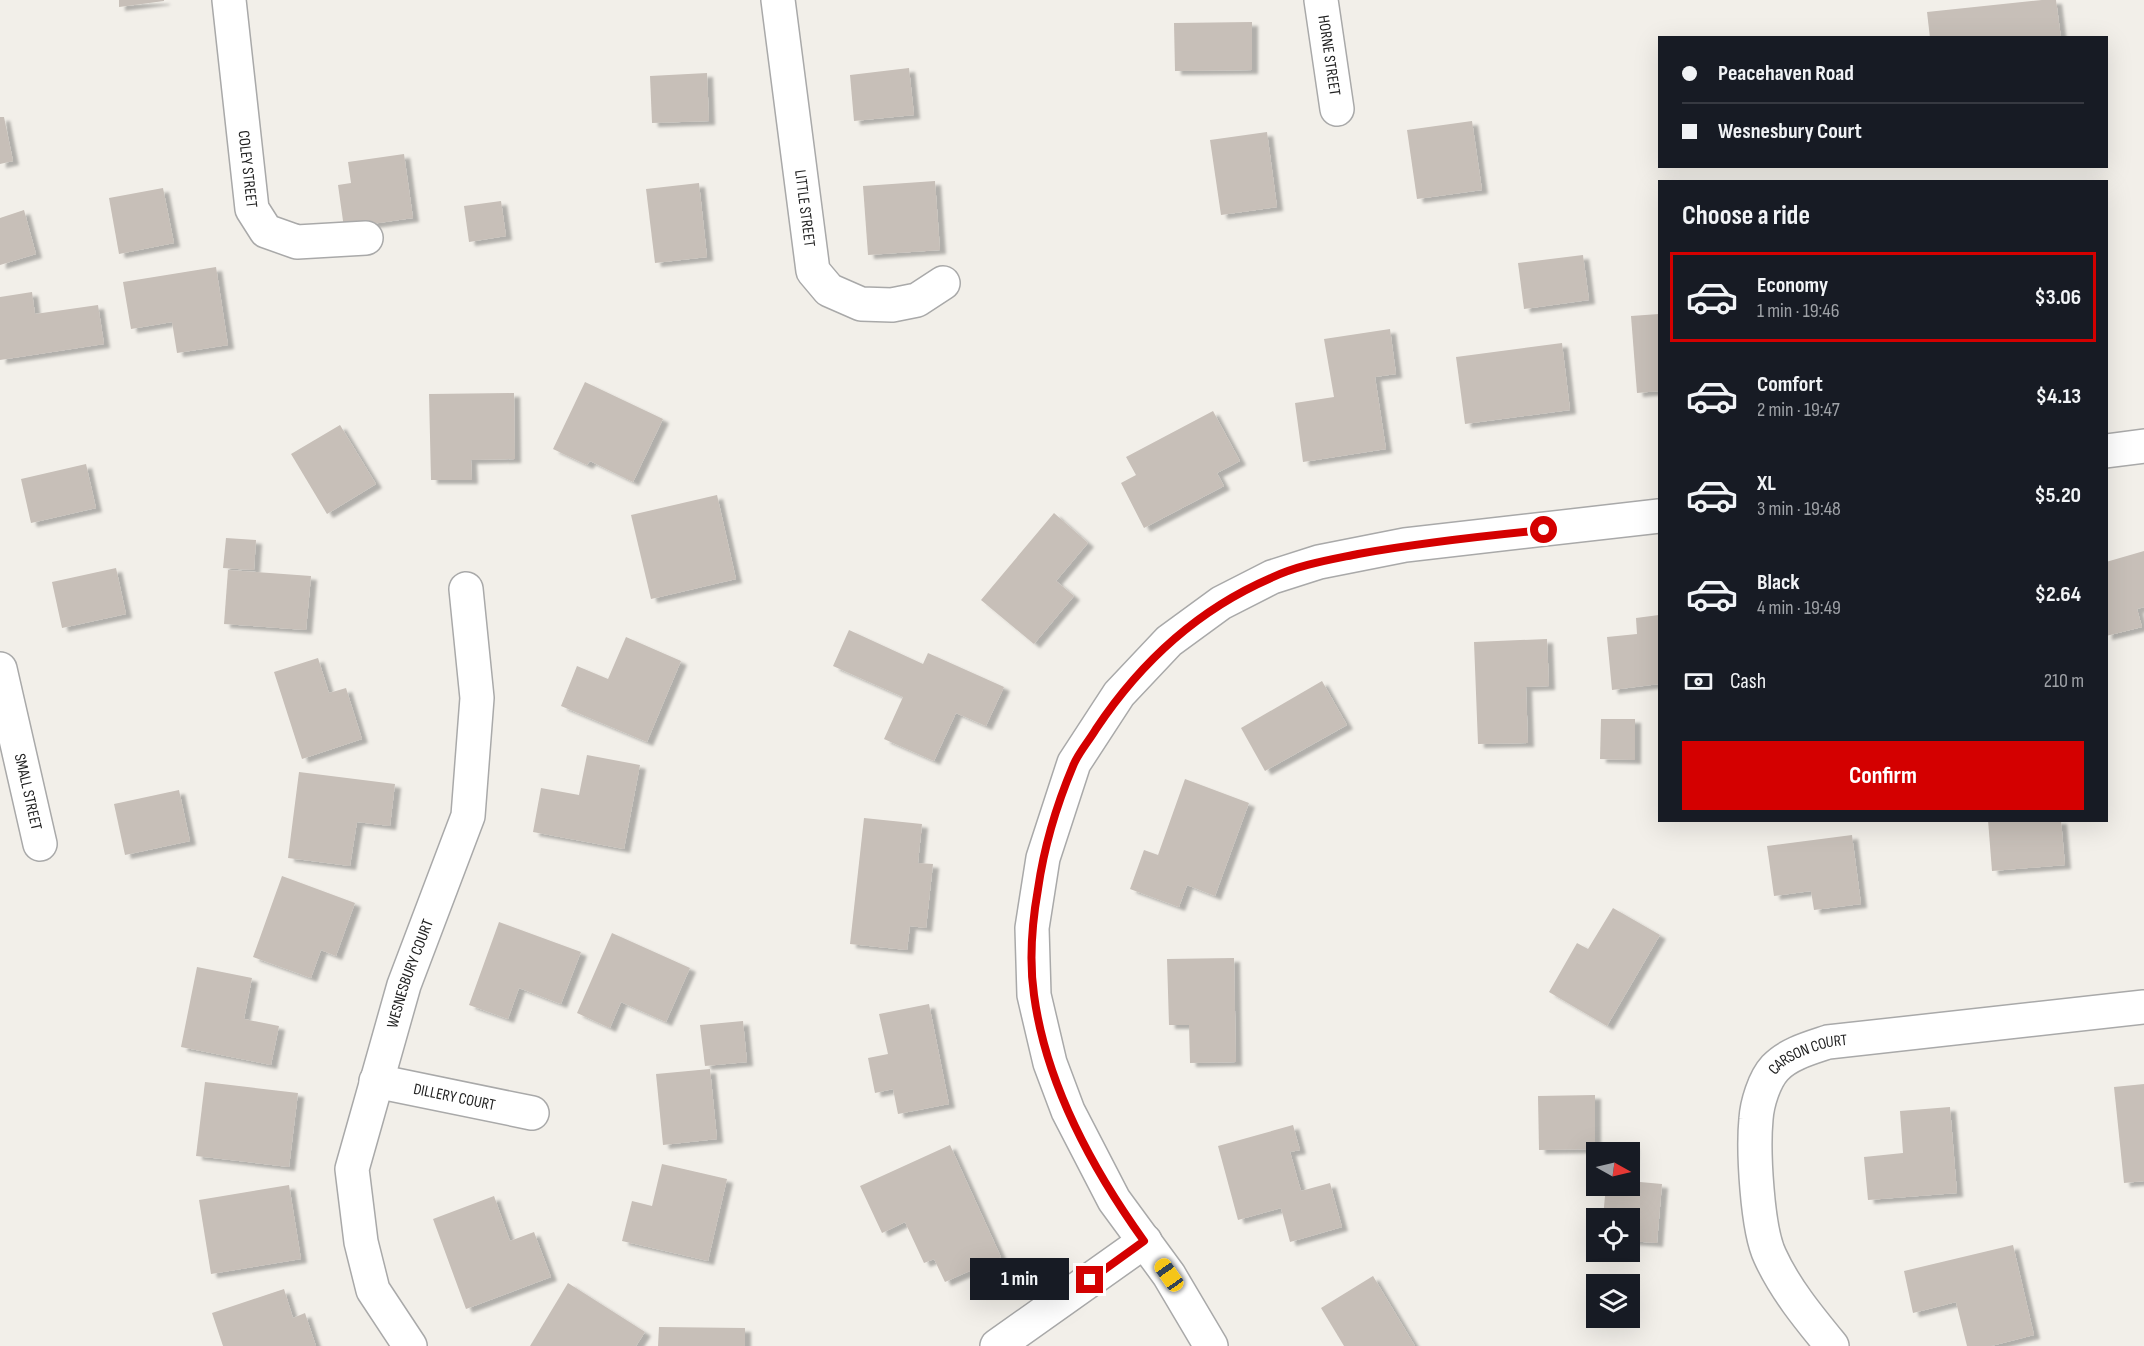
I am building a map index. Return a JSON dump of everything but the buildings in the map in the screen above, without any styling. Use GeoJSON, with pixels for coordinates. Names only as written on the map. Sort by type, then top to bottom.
{"type":"FeatureCollection","features":[{"type":"Feature","properties":{"kind":"street","name":"COLEY STREET"},"geometry":{"type":"LineString","coordinates":[[228,0],[252,208],[266,231],[297,242],[366,238]]}},
{"type":"Feature","properties":{"kind":"street","name":"LITTLE STREET"},"geometry":{"type":"LineString","coordinates":[[778,0],[813,271],[829,290],[861,304],[892,305],[917,300],[943,282]]}},
{"type":"Feature","properties":{"kind":"street","name":"HORNE STREET"},"geometry":{"type":"LineString","coordinates":[[1321,0],[1337,109]]}},
{"type":"Feature","properties":{"kind":"street"},"geometry":{"type":"LineString","coordinates":[[2108,451],[2144,446]]}},
{"type":"Feature","properties":{"kind":"street"},"geometry":{"type":"LineString","coordinates":[[1211,1346],[1144,1241],[1114,1200],[1068,1111],[1050,1063],[1034,994],[1032,928],[1043,858],[1074,763],[1119,694],[1169,641],[1221,603],[1272,577],[1319,562],[1405,545],[1658,516]]}},
{"type":"Feature","properties":{"kind":"street","name":"WESNESBURY COURT"},"geometry":{"type":"LineString","coordinates":[[410,1346],[373,1290],[361,1242],[352,1169],[404,985],[468,816],[477,698],[466,589]]}},
{"type":"Feature","properties":{"kind":"street","name":"SMALL STREET"},"geometry":{"type":"LineString","coordinates":[[0,669],[40,844]]}},
{"type":"Feature","properties":{"kind":"street","name":"CARSON COURT"},"geometry":{"type":"LineString","coordinates":[[1832,1346],[1806,1315],[1769,1255],[1760,1226],[1755,1119],[1761,1093],[1774,1069],[1800,1051],[1828,1042],[2144,1007]]}},
{"type":"Feature","properties":{"kind":"street","name":"DILLERY COURT"},"geometry":{"type":"LineString","coordinates":[[376,1081],[532,1113]]}},
{"type":"Feature","properties":{"kind":"street"},"geometry":{"type":"LineString","coordinates":[[996,1346],[1144,1241]]}},
{"type":"Feature","properties":{"kind":"route"},"geometry":{"type":"LineString","coordinates":[[1090,1280],[1144,1241],[1114,1200],[1068,1111],[1050,1063],[1034,994],[1032,928],[1043,858],[1074,763],[1119,694],[1169,641],[1221,603],[1272,577],[1319,562],[1405,545],[1544,530]]}}]}
